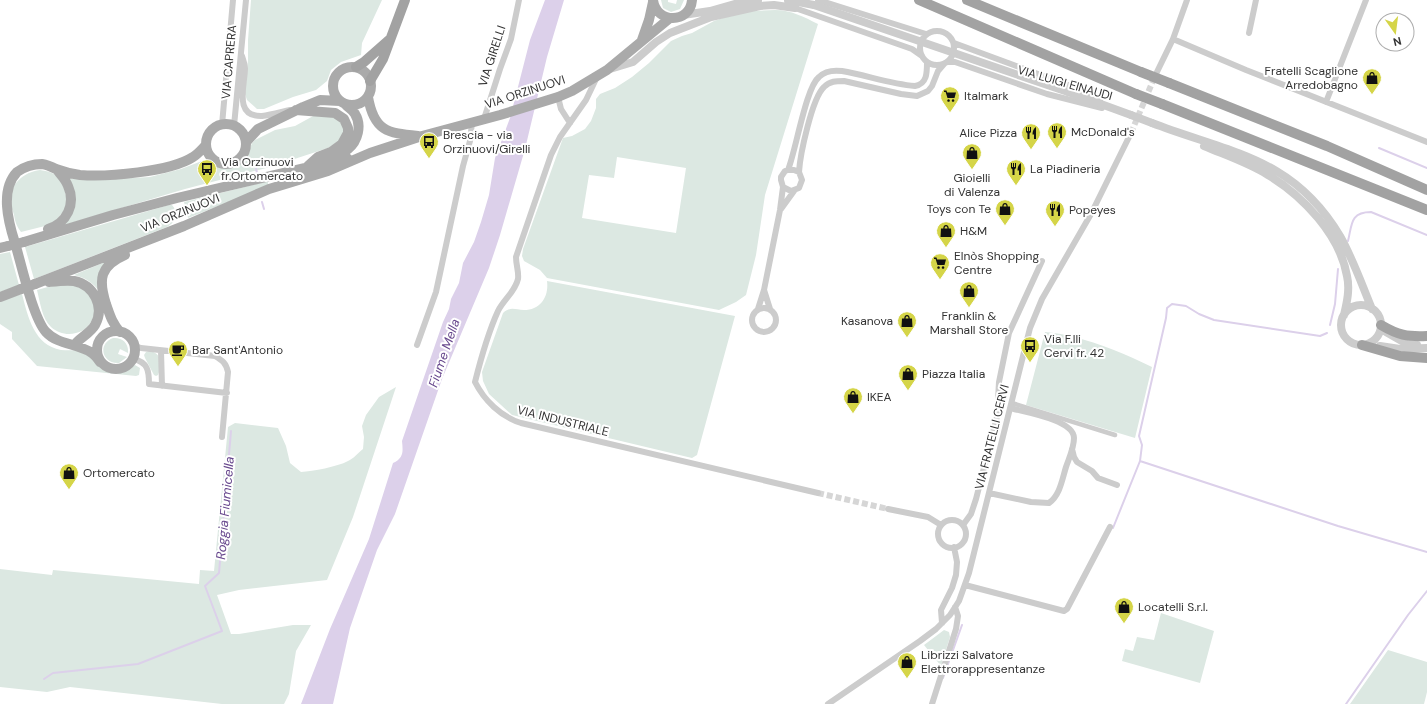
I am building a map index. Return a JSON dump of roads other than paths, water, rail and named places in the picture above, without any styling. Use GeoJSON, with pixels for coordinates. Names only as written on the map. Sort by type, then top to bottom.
{"type":"FeatureCollection","features":[{"type":"Feature","properties":{"kind":"highway"},"geometry":{"type":"LineString","coordinates":[[370,81],[383,59],[405,0]]}},
{"type":"Feature","properties":{"kind":"highway"},"geometry":{"type":"LineString","coordinates":[[919,0],[1136,94],[1427,210]]}},
{"type":"Feature","properties":{"kind":"highway"},"geometry":{"type":"LineString","coordinates":[[968,0],[1327,146],[1427,190]]}},
{"type":"Feature","properties":{"kind":"highway"},"geometry":{"type":"LineString","coordinates":[[356,67],[364,62],[390,39]]}},
{"type":"Feature","properties":{"kind":"highway"},"geometry":{"type":"LineString","coordinates":[[1381,327],[1405,336],[1427,336]]}},
{"type":"Feature","properties":{"kind":"highway"},"geometry":{"type":"LineString","coordinates":[[1364,344],[1400,356],[1426,351]]}},
{"type":"Feature","properties":{"kind":"main road"},"geometry":{"type":"LineString","coordinates":[[653,1],[660,14],[670,18],[676,18],[683,15],[690,7],[692,0]]}},
{"type":"Feature","properties":{"kind":"main road"},"geometry":{"type":"LineString","coordinates":[[642,41],[653,1]]}},
{"type":"Feature","properties":{"kind":"main road","name":"VIA ORZINUOVI"},"geometry":{"type":"LineString","coordinates":[[0,296],[36,284],[154,238],[269,189],[328,171],[370,153],[422,136],[500,115],[558,97],[572,91],[607,70],[670,18]]}},
{"type":"Feature","properties":{"kind":"main road"},"geometry":{"type":"LineString","coordinates":[[306,167],[318,160],[344,152],[350,148],[354,142],[359,127],[358,119],[333,91],[332,85],[333,80],[340,71],[350,67],[356,67],[365,72],[370,81],[371,86],[368,97],[372,115],[383,128],[392,133],[422,136]]}},
{"type":"Feature","properties":{"kind":"main road"},"geometry":{"type":"LineString","coordinates":[[320,100],[326,90],[332,85]]}},
{"type":"Feature","properties":{"kind":"main road"},"geometry":{"type":"LineString","coordinates":[[120,332],[112,332],[103,337],[72,342],[62,342],[46,332],[37,318],[4,204],[6,188],[15,174],[21,169],[42,164],[57,170],[80,175],[136,173],[165,167],[194,157],[211,158],[221,164],[226,164],[237,161],[244,153],[246,142],[258,129],[299,109],[320,100],[343,103],[352,106],[368,97]]}},
{"type":"Feature","properties":{"kind":"main road"},"geometry":{"type":"LineString","coordinates":[[299,109],[335,113],[344,119],[348,128],[348,133],[342,144],[331,152],[318,157],[306,167]]}},
{"type":"Feature","properties":{"kind":"main road"},"geometry":{"type":"LineString","coordinates":[[194,157],[206,145],[209,134],[212,130],[222,125],[228,124],[237,128],[258,129]]}},
{"type":"Feature","properties":{"kind":"main road"},"geometry":{"type":"LineString","coordinates":[[237,128],[246,142]]}},
{"type":"Feature","properties":{"kind":"main road"},"geometry":{"type":"LineString","coordinates":[[206,145],[211,158]]}},
{"type":"Feature","properties":{"kind":"main road","name":"VIA ORZINUOVI"},"geometry":{"type":"LineString","coordinates":[[4,247],[113,215],[306,167],[370,153]]}},
{"type":"Feature","properties":{"kind":"main road"},"geometry":{"type":"LineString","coordinates":[[24,242],[37,232],[55,227],[61,223],[69,212],[72,199],[71,192],[65,179],[57,170]]}},
{"type":"Feature","properties":{"kind":"main road"},"geometry":{"type":"LineString","coordinates":[[72,342],[93,353],[100,362],[109,368],[117,369],[127,366],[133,358],[135,352],[134,346],[129,336],[120,332],[112,324],[101,289],[104,271],[108,265],[115,260],[142,248],[154,238]]}},
{"type":"Feature","properties":{"kind":"main road"},"geometry":{"type":"LineString","coordinates":[[36,284],[66,281],[81,283],[92,291],[97,299],[104,319],[103,337],[97,350],[100,362]]}},
{"type":"Feature","properties":{"kind":"main road"},"geometry":{"type":"LineString","coordinates":[[72,342],[90,332],[95,326],[99,306]]}},
{"type":"Feature","properties":{"kind":"street","name":"VIA CAPRERA"},"geometry":{"type":"LineString","coordinates":[[222,125],[233,0]]}},
{"type":"Feature","properties":{"kind":"street","name":"VIA CAPRERA"},"geometry":{"type":"LineString","coordinates":[[237,128],[241,52],[246,0]]}},
{"type":"Feature","properties":{"kind":"street","name":"VIA GIRELLI"},"geometry":{"type":"LineString","coordinates":[[484,119],[511,39],[518,0]]}},
{"type":"Feature","properties":{"kind":"street"},"geometry":{"type":"LineString","coordinates":[[683,15],[710,11],[742,2],[758,0]]}},
{"type":"Feature","properties":{"kind":"street"},"geometry":{"type":"LineString","coordinates":[[758,309],[764,290],[780,210],[783,187],[780,180],[785,171],[788,170],[793,157],[811,90],[818,77],[830,71],[843,72],[915,86],[923,83],[926,79],[927,62],[922,56],[912,49],[772,0]]}},
{"type":"Feature","properties":{"kind":"street"},"geometry":{"type":"LineString","coordinates":[[788,0],[816,3],[926,34],[920,44],[922,56]]}},
{"type":"Feature","properties":{"kind":"street"},"geometry":{"type":"LineString","coordinates":[[1155,76],[1173,39],[1187,0]]}},
{"type":"Feature","properties":{"kind":"street"},"geometry":{"type":"LineString","coordinates":[[1249,33],[1256,0]]}},
{"type":"Feature","properties":{"kind":"street"},"geometry":{"type":"LineString","coordinates":[[1326,102],[1366,0]]}},
{"type":"Feature","properties":{"kind":"street"},"geometry":{"type":"LineString","coordinates":[[816,3],[1131,115],[1268,174],[1290,189],[1312,209],[1326,228],[1344,265],[1347,276],[1348,298],[1342,321],[1343,333],[1352,342],[1364,344],[1375,340],[1381,327],[1380,318],[1372,309],[1348,251],[1318,205],[1286,176],[1257,160],[1223,147],[1178,134]]}},
{"type":"Feature","properties":{"kind":"street"},"geometry":{"type":"LineString","coordinates":[[607,70],[633,62],[656,42],[670,33],[711,17],[760,6],[774,5],[794,8]]}},
{"type":"Feature","properties":{"kind":"street","name":"VIA LUIGI EINAUDI"},"geometry":{"type":"LineString","coordinates":[[926,34],[936,30],[942,31],[948,34],[954,43],[1068,85],[1119,111]]}},
{"type":"Feature","properties":{"kind":"street"},"geometry":{"type":"LineString","coordinates":[[1173,39],[1427,142]]}},
{"type":"Feature","properties":{"kind":"street"},"geometry":{"type":"LineString","coordinates":[[780,210],[802,183],[802,178],[799,172],[801,154],[814,106],[820,92],[829,83],[844,81],[916,96],[928,91],[932,86],[938,71],[954,53],[954,43]]}},
{"type":"Feature","properties":{"kind":"street"},"geometry":{"type":"LineString","coordinates":[[241,52],[245,67],[242,99],[243,104],[249,112],[257,115],[265,115],[299,109]]}},
{"type":"Feature","properties":{"kind":"street","name":"VIA LUIGI EINAUDI"},"geometry":{"type":"LineString","coordinates":[[927,62],[935,65],[955,62],[1071,100],[1119,111]]}},
{"type":"Feature","properties":{"kind":"street","name":"VIA INDUSTRIALE"},"geometry":{"type":"LineString","coordinates":[[597,76],[586,100],[560,137],[551,155],[516,258],[518,274],[517,280],[511,294],[499,310],[482,354],[475,382],[480,392],[488,402],[512,421],[818,493]]}},
{"type":"Feature","properties":{"kind":"street"},"geometry":{"type":"LineString","coordinates":[[558,97],[561,109],[570,123]]}},
{"type":"Feature","properties":{"kind":"street"},"geometry":{"type":"LineString","coordinates":[[417,345],[436,292],[463,166],[470,141],[472,123]]}},
{"type":"Feature","properties":{"kind":"street","name":"VIA FRATELLI CERVI"},"geometry":{"type":"LineString","coordinates":[[828,704],[920,641],[942,623],[955,607],[965,585],[1030,328],[1042,299],[1091,214],[1131,133]]}},
{"type":"Feature","properties":{"kind":"street"},"geometry":{"type":"LineString","coordinates":[[788,170],[799,172]]}},
{"type":"Feature","properties":{"kind":"street"},"geometry":{"type":"LineString","coordinates":[[783,187],[794,191]]}},
{"type":"Feature","properties":{"kind":"street"},"geometry":{"type":"LineString","coordinates":[[963,525],[971,514],[996,417],[999,382],[1009,334],[1042,261]]}},
{"type":"Feature","properties":{"kind":"street"},"geometry":{"type":"LineString","coordinates":[[764,290],[770,309]]}},
{"type":"Feature","properties":{"kind":"street"},"geometry":{"type":"LineString","coordinates":[[1344,315],[1354,307],[1360,306],[1372,309]]}},
{"type":"Feature","properties":{"kind":"street"},"geometry":{"type":"LineString","coordinates":[[764,307],[770,309],[775,314],[776,322],[772,329],[765,332],[757,330],[752,322],[753,313],[758,309],[764,307]]}},
{"type":"Feature","properties":{"kind":"street"},"geometry":{"type":"LineString","coordinates":[[1381,327],[1407,344],[1426,351]]}},
{"type":"Feature","properties":{"kind":"street"},"geometry":{"type":"LineString","coordinates":[[134,346],[161,351],[215,356],[223,361],[227,366],[228,372],[222,437]]}},
{"type":"Feature","properties":{"kind":"street"},"geometry":{"type":"LineString","coordinates":[[161,351],[162,386]]}},
{"type":"Feature","properties":{"kind":"street"},"geometry":{"type":"LineString","coordinates":[[133,358],[141,360],[146,365],[149,374],[149,384],[227,393]]}},
{"type":"Feature","properties":{"kind":"street"},"geometry":{"type":"LineString","coordinates":[[1011,406],[1116,435]]}},
{"type":"Feature","properties":{"kind":"street"},"geometry":{"type":"LineString","coordinates":[[989,493],[1031,502],[1049,502],[1058,491],[1072,447],[1074,437],[1072,432],[1063,424],[1011,406]]}},
{"type":"Feature","properties":{"kind":"street"},"geometry":{"type":"LineString","coordinates":[[1072,447],[1074,457],[1077,462],[1092,471],[1098,478],[1118,484]]}},
{"type":"Feature","properties":{"kind":"street"},"geometry":{"type":"LineString","coordinates":[[888,509],[928,517],[941,525]]}},
{"type":"Feature","properties":{"kind":"street"},"geometry":{"type":"LineString","coordinates":[[948,520],[960,522],[963,525],[966,529],[963,543],[954,547],[946,546],[940,541],[938,533],[941,525],[948,520]]}},
{"type":"Feature","properties":{"kind":"street"},"geometry":{"type":"LineString","coordinates":[[965,585],[1065,610],[1110,527]]}},
{"type":"Feature","properties":{"kind":"street"},"geometry":{"type":"LineString","coordinates":[[942,623],[941,610],[952,588],[956,575],[957,562],[954,547]]}},
{"type":"Feature","properties":{"kind":"street"},"geometry":{"type":"LineString","coordinates":[[932,704],[956,629],[958,616],[955,607]]}},
{"type":"Feature","properties":{"kind":"water","name":"Fiume Mella"},"geometry":{"type":"Polygon","coordinates":[[[545,0],[564,0],[547,57],[525,149],[489,268],[442,379],[395,514],[377,550],[350,628],[333,704],[301,704],[330,629],[369,539],[393,463],[399,459],[402,454],[402,441],[443,322],[449,309],[451,299],[459,283],[463,263],[474,242],[481,222],[489,195],[495,158],[510,118],[530,40],[545,0]]]}},
{"type":"Feature","properties":{"kind":"waterway"},"geometry":{"type":"LineString","coordinates":[[1379,148],[1427,168]]}},
{"type":"Feature","properties":{"kind":"waterway"},"geometry":{"type":"LineString","coordinates":[[255,164],[257,173]]}},
{"type":"Feature","properties":{"kind":"waterway"},"geometry":{"type":"LineString","coordinates":[[262,202],[264,209]]}},
{"type":"Feature","properties":{"kind":"waterway"},"geometry":{"type":"LineString","coordinates":[[1348,241],[1353,220],[1359,214],[1371,212],[1427,235]]}},
{"type":"Feature","properties":{"kind":"waterway"},"geometry":{"type":"LineString","coordinates":[[1330,325],[1335,304],[1338,269]]}},
{"type":"Feature","properties":{"kind":"waterway"},"geometry":{"type":"LineString","coordinates":[[1113,528],[1140,461],[1142,445],[1139,436],[1167,308],[1172,304],[1186,306],[1199,314],[1214,320],[1320,336],[1327,333]]}},
{"type":"Feature","properties":{"kind":"waterway","name":"Roggia Fiumicella"},"geometry":{"type":"LineString","coordinates":[[44,679],[53,673],[138,664],[222,631],[205,586],[219,573],[231,431]]}},
{"type":"Feature","properties":{"kind":"waterway"},"geometry":{"type":"LineString","coordinates":[[1140,461],[1338,526],[1427,552]]}},
{"type":"Feature","properties":{"kind":"waterway"},"geometry":{"type":"LineString","coordinates":[[1346,704],[1408,615],[1427,591]]}},
{"type":"Feature","properties":{"kind":"waterway"},"geometry":{"type":"LineString","coordinates":[[943,678],[962,625]]}},
{"type":"Feature","properties":{"kind":"tunnel"},"geometry":{"type":"LineString","coordinates":[[1131,133],[1155,76]]}},
{"type":"Feature","properties":{"kind":"tunnel"},"geometry":{"type":"LineString","coordinates":[[818,493],[888,509]]}},
{"type":"Feature","properties":{"kind":"place","name":"Fratelli Scaglione Arredobagno"},"geometry":{"type":"Point","coordinates":[1372,95]}},
{"type":"Feature","properties":{"kind":"place","name":"Italmark"},"geometry":{"type":"Point","coordinates":[950,113]}},
{"type":"Feature","properties":{"kind":"place","name":"McDonald's"},"geometry":{"type":"Point","coordinates":[1057,149]}},
{"type":"Feature","properties":{"kind":"place","name":"Alice Pizza"},"geometry":{"type":"Point","coordinates":[1031,150]}},
{"type":"Feature","properties":{"kind":"place","name":"Brescia - via Orzinuovi/Girelli"},"geometry":{"type":"Point","coordinates":[429,159]}},
{"type":"Feature","properties":{"kind":"place","name":"Gioielli di Valenza"},"geometry":{"type":"Point","coordinates":[972,170]}},
{"type":"Feature","properties":{"kind":"place","name":"Via Orzinuovi fr.Ortomercato"},"geometry":{"type":"Point","coordinates":[207,186]}},
{"type":"Feature","properties":{"kind":"place","name":"La Piadineria"},"geometry":{"type":"Point","coordinates":[1016,186]}},
{"type":"Feature","properties":{"kind":"place","name":"Toys con Te"},"geometry":{"type":"Point","coordinates":[1005,226]}},
{"type":"Feature","properties":{"kind":"place","name":"Popeyes"},"geometry":{"type":"Point","coordinates":[1055,227]}},
{"type":"Feature","properties":{"kind":"place","name":"H&M"},"geometry":{"type":"Point","coordinates":[946,248]}},
{"type":"Feature","properties":{"kind":"place","name":"Elnòs Shopping Centre"},"geometry":{"type":"Point","coordinates":[940,280]}},
{"type":"Feature","properties":{"kind":"place","name":"Franklin & Marshall Store"},"geometry":{"type":"Point","coordinates":[969,308]}},
{"type":"Feature","properties":{"kind":"place","name":"Kasanova"},"geometry":{"type":"Point","coordinates":[907,338]}},
{"type":"Feature","properties":{"kind":"place","name":"Via F.lli Cervi fr. 42"},"geometry":{"type":"Point","coordinates":[1030,363]}},
{"type":"Feature","properties":{"kind":"place","name":"Bar Sant'Antonio"},"geometry":{"type":"Point","coordinates":[178,367]}},
{"type":"Feature","properties":{"kind":"place","name":"Piazza Italia"},"geometry":{"type":"Point","coordinates":[908,391]}},
{"type":"Feature","properties":{"kind":"place","name":"IKEA"},"geometry":{"type":"Point","coordinates":[853,414]}},
{"type":"Feature","properties":{"kind":"place","name":"Ortomercato"},"geometry":{"type":"Point","coordinates":[69,490]}},
{"type":"Feature","properties":{"kind":"place","name":"Locatelli S.r.l."},"geometry":{"type":"Point","coordinates":[1124,624]}},
{"type":"Feature","properties":{"kind":"place","name":"Librizzi Salvatore Elettrorappresentanze"},"geometry":{"type":"Point","coordinates":[907,679]}}]}
